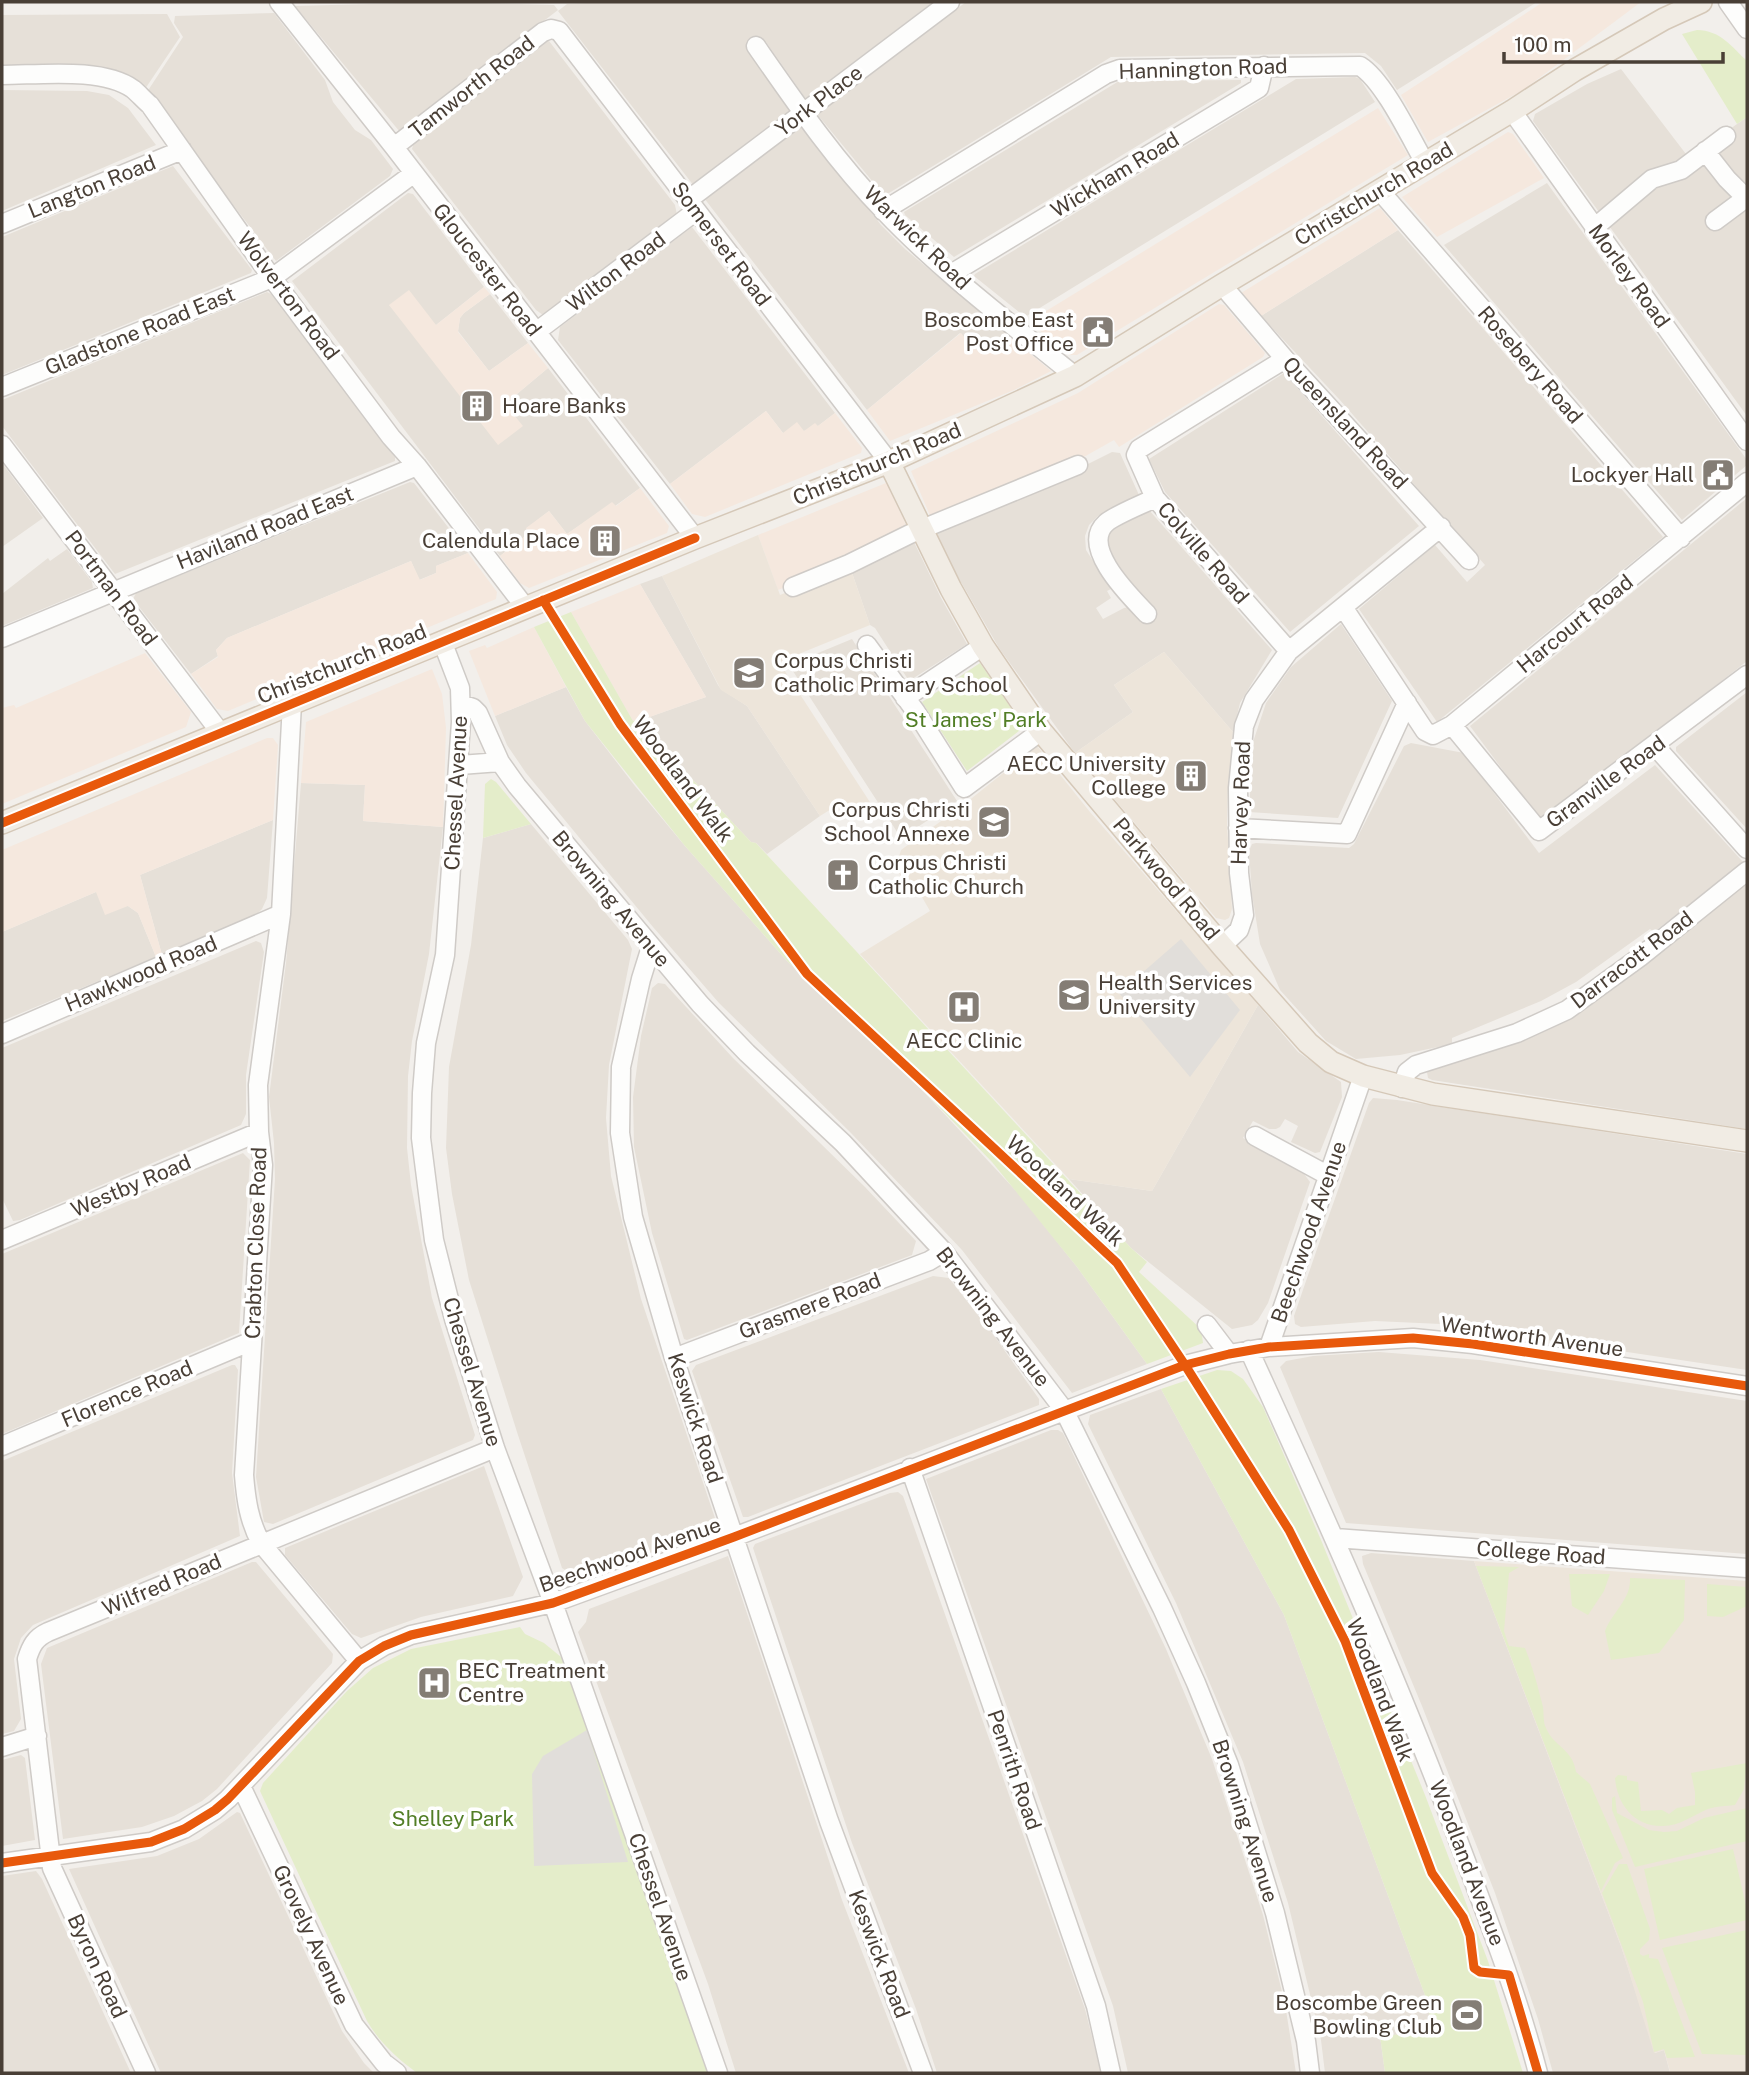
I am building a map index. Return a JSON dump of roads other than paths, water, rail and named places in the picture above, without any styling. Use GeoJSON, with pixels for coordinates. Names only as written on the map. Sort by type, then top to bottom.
{"type":"FeatureCollection","features":[{"type":"Feature","properties":{"kind":"main road","name":"Christchurch Road"},"geometry":{"type":"LineString","coordinates":[[2,823],[525,607],[889,462],[1075,376],[1576,70],[1664,19],[1702,2]]}},
{"type":"Feature","properties":{"kind":"main road","name":"Parkwood Road"},"geometry":{"type":"LineString","coordinates":[[889,462],[950,589],[983,646],[1041,731],[1222,946],[1308,1043],[1331,1062],[1363,1076],[1402,1088],[1747,1141]]}},
{"type":"Feature","properties":{"kind":"street","name":"York Place"},"geometry":{"type":"LineString","coordinates":[[692,206],[802,113],[950,2]]}},
{"type":"Feature","properties":{"kind":"street"},"geometry":{"type":"LineString","coordinates":[[1728,2],[1747,29]]}},
{"type":"Feature","properties":{"kind":"street","name":"Gloucester Road"},"geometry":{"type":"LineString","coordinates":[[282,6],[695,538]]}},
{"type":"Feature","properties":{"kind":"street","name":"Tamworth Road"},"geometry":{"type":"LineString","coordinates":[[394,147],[543,32],[551,29]]}},
{"type":"Feature","properties":{"kind":"street","name":"Somerset Road"},"geometry":{"type":"LineString","coordinates":[[551,29],[559,32],[889,462]]}},
{"type":"Feature","properties":{"kind":"street","name":"Warwick Road"},"geometry":{"type":"LineString","coordinates":[[756,46],[802,113],[883,211],[951,274],[1075,376]]}},
{"type":"Feature","properties":{"kind":"street","name":"Wickham Road"},"geometry":{"type":"LineString","coordinates":[[951,274],[1259,88],[1264,66]]}},
{"type":"Feature","properties":{"kind":"street","name":"Hannington Road"},"geometry":{"type":"LineString","coordinates":[[883,211],[1113,71],[1360,66],[1368,71],[1388,99],[1425,163]]}},
{"type":"Feature","properties":{"kind":"street","name":"Wolverton Road"},"geometry":{"type":"LineString","coordinates":[[2,75],[82,75],[108,80],[131,88],[150,104],[272,278],[391,437],[418,466],[525,607]]}},
{"type":"Feature","properties":{"kind":"street","name":"Morley Road"},"geometry":{"type":"LineString","coordinates":[[1512,111],[1747,441]]}},
{"type":"Feature","properties":{"kind":"street"},"geometry":{"type":"LineString","coordinates":[[1594,228],[1653,179],[1681,170],[1726,136]]}},
{"type":"Feature","properties":{"kind":"street","name":"Langton Road"},"geometry":{"type":"LineString","coordinates":[[2,224],[182,150]]}},
{"type":"Feature","properties":{"kind":"street"},"geometry":{"type":"LineString","coordinates":[[1705,152],[1727,180],[1746,198],[1715,221]]}},
{"type":"Feature","properties":{"kind":"street","name":"Gladstone Road East"},"geometry":{"type":"LineString","coordinates":[[2,387],[272,278],[413,174]]}},
{"type":"Feature","properties":{"kind":"street","name":"Rosebery Road"},"geometry":{"type":"LineString","coordinates":[[1380,191],[1681,538]]}},
{"type":"Feature","properties":{"kind":"street","name":"Wilton Road"},"geometry":{"type":"LineString","coordinates":[[536,332],[692,206]]}},
{"type":"Feature","properties":{"kind":"street","name":"Queensland Road"},"geometry":{"type":"LineString","coordinates":[[1222,285],[1285,359],[1469,560]]}},
{"type":"Feature","properties":{"kind":"street","name":"Colville Road"},"geometry":{"type":"LineString","coordinates":[[1285,359],[1139,449],[1137,460],[1155,498],[1289,651]]}},
{"type":"Feature","properties":{"kind":"street","name":"Portman Road"},"geometry":{"type":"LineString","coordinates":[[2,445],[220,732]]}},
{"type":"Feature","properties":{"kind":"street"},"geometry":{"type":"LineString","coordinates":[[793,587],[1078,465]]}},
{"type":"Feature","properties":{"kind":"street","name":"Haviland Road East"},"geometry":{"type":"LineString","coordinates":[[2,638],[112,590],[418,466]]}},
{"type":"Feature","properties":{"kind":"street","name":"Harcourt Road"},"geometry":{"type":"LineString","coordinates":[[1452,725],[1747,482]]}},
{"type":"Feature","properties":{"kind":"street"},"geometry":{"type":"LineString","coordinates":[[1147,614],[1118,583],[1098,550],[1098,536],[1105,523],[1155,498]]}},
{"type":"Feature","properties":{"kind":"street","name":"Harvey Road"},"geometry":{"type":"LineString","coordinates":[[1222,946],[1239,930],[1244,915],[1238,828],[1244,726],[1255,700],[1289,651],[1441,527]]}},
{"type":"Feature","properties":{"kind":"street"},"geometry":{"type":"LineString","coordinates":[[1343,607],[1425,731],[1433,735],[1452,725]]}},
{"type":"Feature","properties":{"kind":"street","name":"Chessel Avenue"},"geometry":{"type":"LineString","coordinates":[[442,641],[460,688],[461,704],[460,765],[444,955],[426,1043],[421,1138],[434,1240],[454,1319],[495,1448],[553,1603],[718,2073]]}},
{"type":"Feature","properties":{"kind":"street"},"geometry":{"type":"LineString","coordinates":[[867,645],[964,788],[1041,731]]}},
{"type":"Feature","properties":{"kind":"street"},"geometry":{"type":"LineString","coordinates":[[905,698],[983,646]]}},
{"type":"Feature","properties":{"kind":"street","name":"Granville Road"},"geometry":{"type":"LineString","coordinates":[[1452,725],[1539,831],[1747,676]]}},
{"type":"Feature","properties":{"kind":"street"},"geometry":{"type":"LineString","coordinates":[[1238,828],[1347,834],[1407,703]]}},
{"type":"Feature","properties":{"kind":"street","name":"Crabton Close Road"},"geometry":{"type":"LineString","coordinates":[[292,704],[281,914],[258,1084],[263,1165],[244,1475],[246,1503],[252,1527],[261,1544],[359,1661]]}},
{"type":"Feature","properties":{"kind":"street","name":"Browning Avenue"},"geometry":{"type":"LineString","coordinates":[[461,704],[478,713],[500,762],[517,786],[651,947],[719,1024],[843,1143],[944,1252],[1064,1410],[1162,1608],[1229,1765],[1275,1913],[1306,2041],[1310,2073]]}},
{"type":"Feature","properties":{"kind":"street"},"geometry":{"type":"LineString","coordinates":[[1655,746],[1747,849]]}},
{"type":"Feature","properties":{"kind":"street"},"geometry":{"type":"LineString","coordinates":[[460,765],[500,762]]}},
{"type":"Feature","properties":{"kind":"street","name":"Darracott Road"},"geometry":{"type":"LineString","coordinates":[[1402,1088],[1407,1072],[1416,1065],[1517,1033],[1567,1010],[1640,957],[1747,871]]}},
{"type":"Feature","properties":{"kind":"street","name":"Hawkwood Road"},"geometry":{"type":"LineString","coordinates":[[2,1034],[281,914]]}},
{"type":"Feature","properties":{"kind":"street","name":"Keswick Road"},"geometry":{"type":"LineString","coordinates":[[651,947],[621,1067],[620,1133],[633,1217],[674,1358],[829,1821],[923,2073]]}},
{"type":"Feature","properties":{"kind":"street","name":"Beechwood Avenue"},"geometry":{"type":"LineString","coordinates":[[2,1863],[151,1842],[184,1829],[215,1810],[241,1786],[359,1661],[384,1646],[411,1635],[553,1603],[1185,1365],[1269,1347],[1363,1076]]}},
{"type":"Feature","properties":{"kind":"street","name":"Westby Road"},"geometry":{"type":"LineString","coordinates":[[3,1235],[259,1132]]}},
{"type":"Feature","properties":{"kind":"street"},"geometry":{"type":"LineString","coordinates":[[1255,1136],[1329,1176]]}},
{"type":"Feature","properties":{"kind":"street","name":"Grasmere Road"},"geometry":{"type":"LineString","coordinates":[[674,1358],[917,1266],[944,1252]]}},
{"type":"Feature","properties":{"kind":"street"},"geometry":{"type":"LineString","coordinates":[[1207,1325],[1229,1354]]}},
{"type":"Feature","properties":{"kind":"street","name":"Wentworth Avenue"},"geometry":{"type":"LineString","coordinates":[[1269,1347],[1413,1338],[1473,1344],[1747,1386]]}},
{"type":"Feature","properties":{"kind":"street","name":"Florence Road"},"geometry":{"type":"LineString","coordinates":[[2,1446],[252,1341]]}},
{"type":"Feature","properties":{"kind":"street","name":"Woodland Avenue"},"geometry":{"type":"LineString","coordinates":[[1249,1350],[1335,1538],[1435,1778],[1509,1975],[1538,2073]]}},
{"type":"Feature","properties":{"kind":"street","name":"Wilfred Road"},"geometry":{"type":"LineString","coordinates":[[51,1857],[27,1659],[30,1647],[38,1637],[495,1448]]}},
{"type":"Feature","properties":{"kind":"street","name":"Penrith Road"},"geometry":{"type":"LineString","coordinates":[[910,1468],[1096,2006],[1111,2073]]}},
{"type":"Feature","properties":{"kind":"street","name":"College Road"},"geometry":{"type":"LineString","coordinates":[[1335,1538],[1747,1568]]}},
{"type":"Feature","properties":{"kind":"street"},"geometry":{"type":"LineString","coordinates":[[2,1747],[37,1736]]}},
{"type":"Feature","properties":{"kind":"street","name":"Grovely Avenue"},"geometry":{"type":"LineString","coordinates":[[241,1786],[354,2025],[384,2063],[397,2073]]}},
{"type":"Feature","properties":{"kind":"street","name":"Byron Road"},"geometry":{"type":"LineString","coordinates":[[51,1857],[52,1868],[146,2073]]}},
{"type":"Feature","properties":{"kind":"place","name":"Boscombe East Post Office"},"geometry":{"type":"Point","coordinates":[1098,332]}},
{"type":"Feature","properties":{"kind":"place","name":"Hoare Banks"},"geometry":{"type":"Point","coordinates":[477,406]}},
{"type":"Feature","properties":{"kind":"place","name":"Lockyer Hall"},"geometry":{"type":"Point","coordinates":[1718,475]}},
{"type":"Feature","properties":{"kind":"place","name":"Calendula Place"},"geometry":{"type":"Point","coordinates":[605,541]}},
{"type":"Feature","properties":{"kind":"place","name":"Corpus Christi Catholic Primary School"},"geometry":{"type":"Point","coordinates":[749,673]}},
{"type":"Feature","properties":{"kind":"place","name":"AECC University College"},"geometry":{"type":"Point","coordinates":[1191,776]}},
{"type":"Feature","properties":{"kind":"place","name":"Corpus Christi School Annexe"},"geometry":{"type":"Point","coordinates":[994,822]}},
{"type":"Feature","properties":{"kind":"place","name":"Corpus Christi Catholic Church"},"geometry":{"type":"Point","coordinates":[843,875]}},
{"type":"Feature","properties":{"kind":"place","name":"Health Services University"},"geometry":{"type":"Point","coordinates":[1074,995]}},
{"type":"Feature","properties":{"kind":"place","name":"AECC Clinic"},"geometry":{"type":"Point","coordinates":[964,1007]}},
{"type":"Feature","properties":{"kind":"place","name":"BEC Treatment Centre"},"geometry":{"type":"Point","coordinates":[434,1683]}},
{"type":"Feature","properties":{"kind":"place","name":"Boscombe Green Bowling Club"},"geometry":{"type":"Point","coordinates":[1467,2015]}},
{"type":"Feature","properties":{"kind":"park label","name":"St James' Park"},"geometry":{"type":"Point","coordinates":[976,720]}},
{"type":"Feature","properties":{"kind":"park label","name":"Shelley Park"},"geometry":{"type":"Point","coordinates":[453,1819]}}]}
